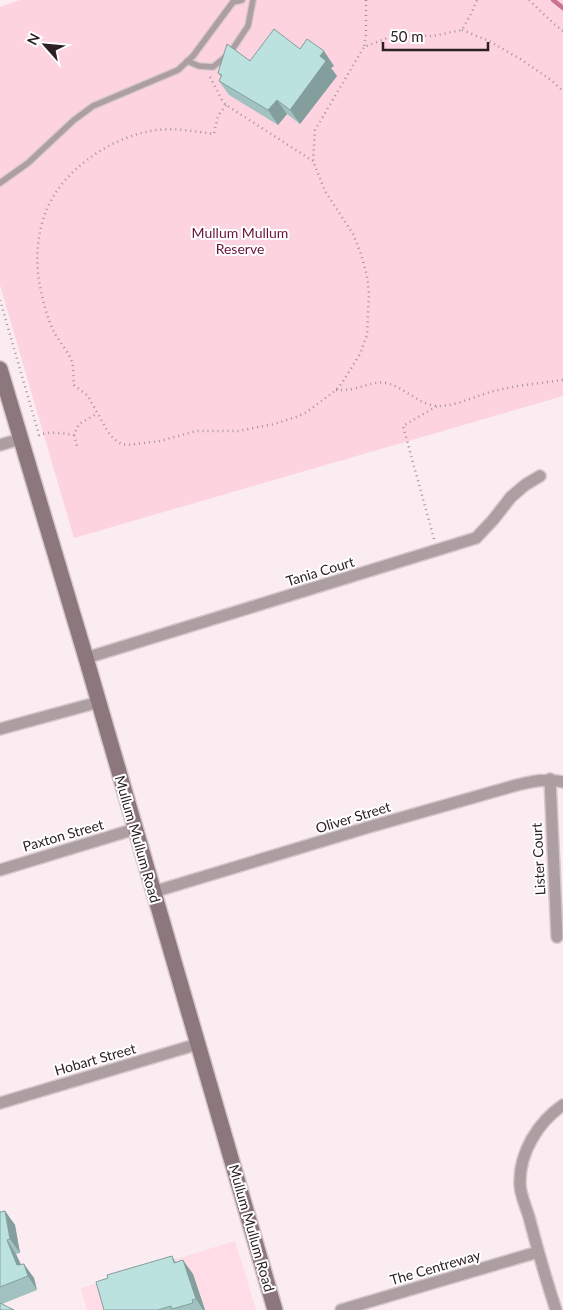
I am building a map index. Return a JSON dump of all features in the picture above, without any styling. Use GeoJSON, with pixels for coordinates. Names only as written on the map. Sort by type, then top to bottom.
{"type":"FeatureCollection","features":[{"type":"Feature","properties":{"kind":"street","name":"Mullum Mullum Road"},"geometry":{"type":"LineString","coordinates":[[0,369],[275,1310]]}},
{"type":"Feature","properties":{"kind":"street"},"geometry":{"type":"LineString","coordinates":[[0,445],[20,439]]}},
{"type":"Feature","properties":{"kind":"street","name":"Tania Court"},"geometry":{"type":"LineString","coordinates":[[86,658],[476,538],[511,497],[525,485],[540,476]]}},
{"type":"Feature","properties":{"kind":"street"},"geometry":{"type":"LineString","coordinates":[[0,729],[98,702]]}},
{"type":"Feature","properties":{"kind":"street","name":"Oliver Street"},"geometry":{"type":"LineString","coordinates":[[153,892],[498,790],[528,782],[550,779],[563,782]]}},
{"type":"Feature","properties":{"kind":"street","name":"Lister Court"},"geometry":{"type":"LineString","coordinates":[[550,779],[557,936]]}},
{"type":"Feature","properties":{"kind":"street","name":"Paxton Street"},"geometry":{"type":"LineString","coordinates":[[0,870],[135,829]]}},
{"type":"Feature","properties":{"kind":"street","name":"Hobart Street"},"geometry":{"type":"LineString","coordinates":[[0,1103],[198,1044]]}},
{"type":"Feature","properties":{"kind":"street"},"geometry":{"type":"LineString","coordinates":[[556,1310],[520,1184],[522,1164],[530,1143],[541,1125],[553,1112],[563,1105]]}},
{"type":"Feature","properties":{"kind":"street","name":"The Centreway"},"geometry":{"type":"LineString","coordinates":[[341,1310],[538,1252]]}},
{"type":"Feature","properties":{"kind":"lane"},"geometry":{"type":"LineString","coordinates":[[0,183],[28,163],[74,120],[93,106],[178,70],[233,2],[242,0]]}},
{"type":"Feature","properties":{"kind":"lane"},"geometry":{"type":"LineString","coordinates":[[187,61],[213,68],[230,53],[248,26],[253,0]]}},
{"type":"Feature","properties":{"kind":"path"},"geometry":{"type":"LineString","coordinates":[[226,105],[218,116],[214,134],[188,130],[151,131],[110,144],[90,156],[77,169],[53,196],[46,211],[38,245],[39,285],[45,308],[53,329],[72,361],[74,385],[88,396],[108,432],[114,440],[121,444],[128,445],[160,441],[196,431],[238,431],[274,424],[296,417],[307,412],[336,390],[360,354],[367,334],[370,293],[367,276],[353,234],[325,191],[313,161],[315,130],[364,47],[366,0]]}},
{"type":"Feature","properties":{"kind":"path"},"geometry":{"type":"LineString","coordinates":[[462,30],[477,0]]}},
{"type":"Feature","properties":{"kind":"path"},"geometry":{"type":"LineString","coordinates":[[529,0],[563,31]]}},
{"type":"Feature","properties":{"kind":"path"},"geometry":{"type":"LineString","coordinates":[[364,47],[406,34],[433,36],[462,30],[489,41],[522,60],[551,80],[563,91]]}},
{"type":"Feature","properties":{"kind":"path"},"geometry":{"type":"LineString","coordinates":[[205,66],[226,105],[313,161]]}},
{"type":"Feature","properties":{"kind":"path"},"geometry":{"type":"LineString","coordinates":[[0,300],[39,434],[61,433],[74,435]]}},
{"type":"Feature","properties":{"kind":"path"},"geometry":{"type":"LineString","coordinates":[[437,550],[403,426],[438,406],[472,399],[497,390],[563,380]]}},
{"type":"Feature","properties":{"kind":"path"},"geometry":{"type":"LineString","coordinates":[[336,390],[374,383],[385,383],[396,386],[423,402],[438,406]]}},
{"type":"Feature","properties":{"kind":"path"},"geometry":{"type":"LineString","coordinates":[[77,446],[74,435],[79,424],[98,413]]}},
{"type":"Feature","properties":{"kind":"shaded area"},"geometry":{"type":"Polygon","coordinates":[[[235,1241],[256,1310],[87,1310],[81,1288],[235,1241]]]}},
{"type":"Feature","properties":{"kind":"green space","name":"Mullum Mullum Reserve"},"geometry":{"type":"Polygon","coordinates":[[[20,0],[563,0],[563,396],[74,538],[0,285],[0,7],[20,0]]]}},
{"type":"Feature","properties":{"kind":"building"},"geometry":{"type":"Polygon","coordinates":[[[274,29],[300,49],[307,39],[324,51],[320,56],[326,61],[290,110],[277,100],[268,110],[219,81],[222,75],[218,73],[227,44],[250,61],[274,29]]]}},
{"type":"Feature","properties":{"kind":"building"},"geometry":{"type":"Polygon","coordinates":[[[5,1211],[10,1239],[7,1240],[17,1265],[24,1264],[28,1276],[0,1287],[0,1212],[5,1211]]]}},
{"type":"Feature","properties":{"kind":"building"},"geometry":{"type":"Polygon","coordinates":[[[172,1256],[174,1263],[183,1260],[196,1299],[192,1300],[193,1303],[172,1309],[171,1306],[158,1310],[104,1310],[96,1282],[108,1278],[107,1275],[172,1256]]]}},
{"type":"Feature","properties":{"kind":"building"},"geometry":{"type":"Polygon","coordinates":[[[0,1303],[14,1310],[0,1310],[0,1303]]]}},
{"type":"Feature","properties":{"kind":"waterway"},"geometry":{"type":"LineString","coordinates":[[553,0],[563,8]]}}]}
